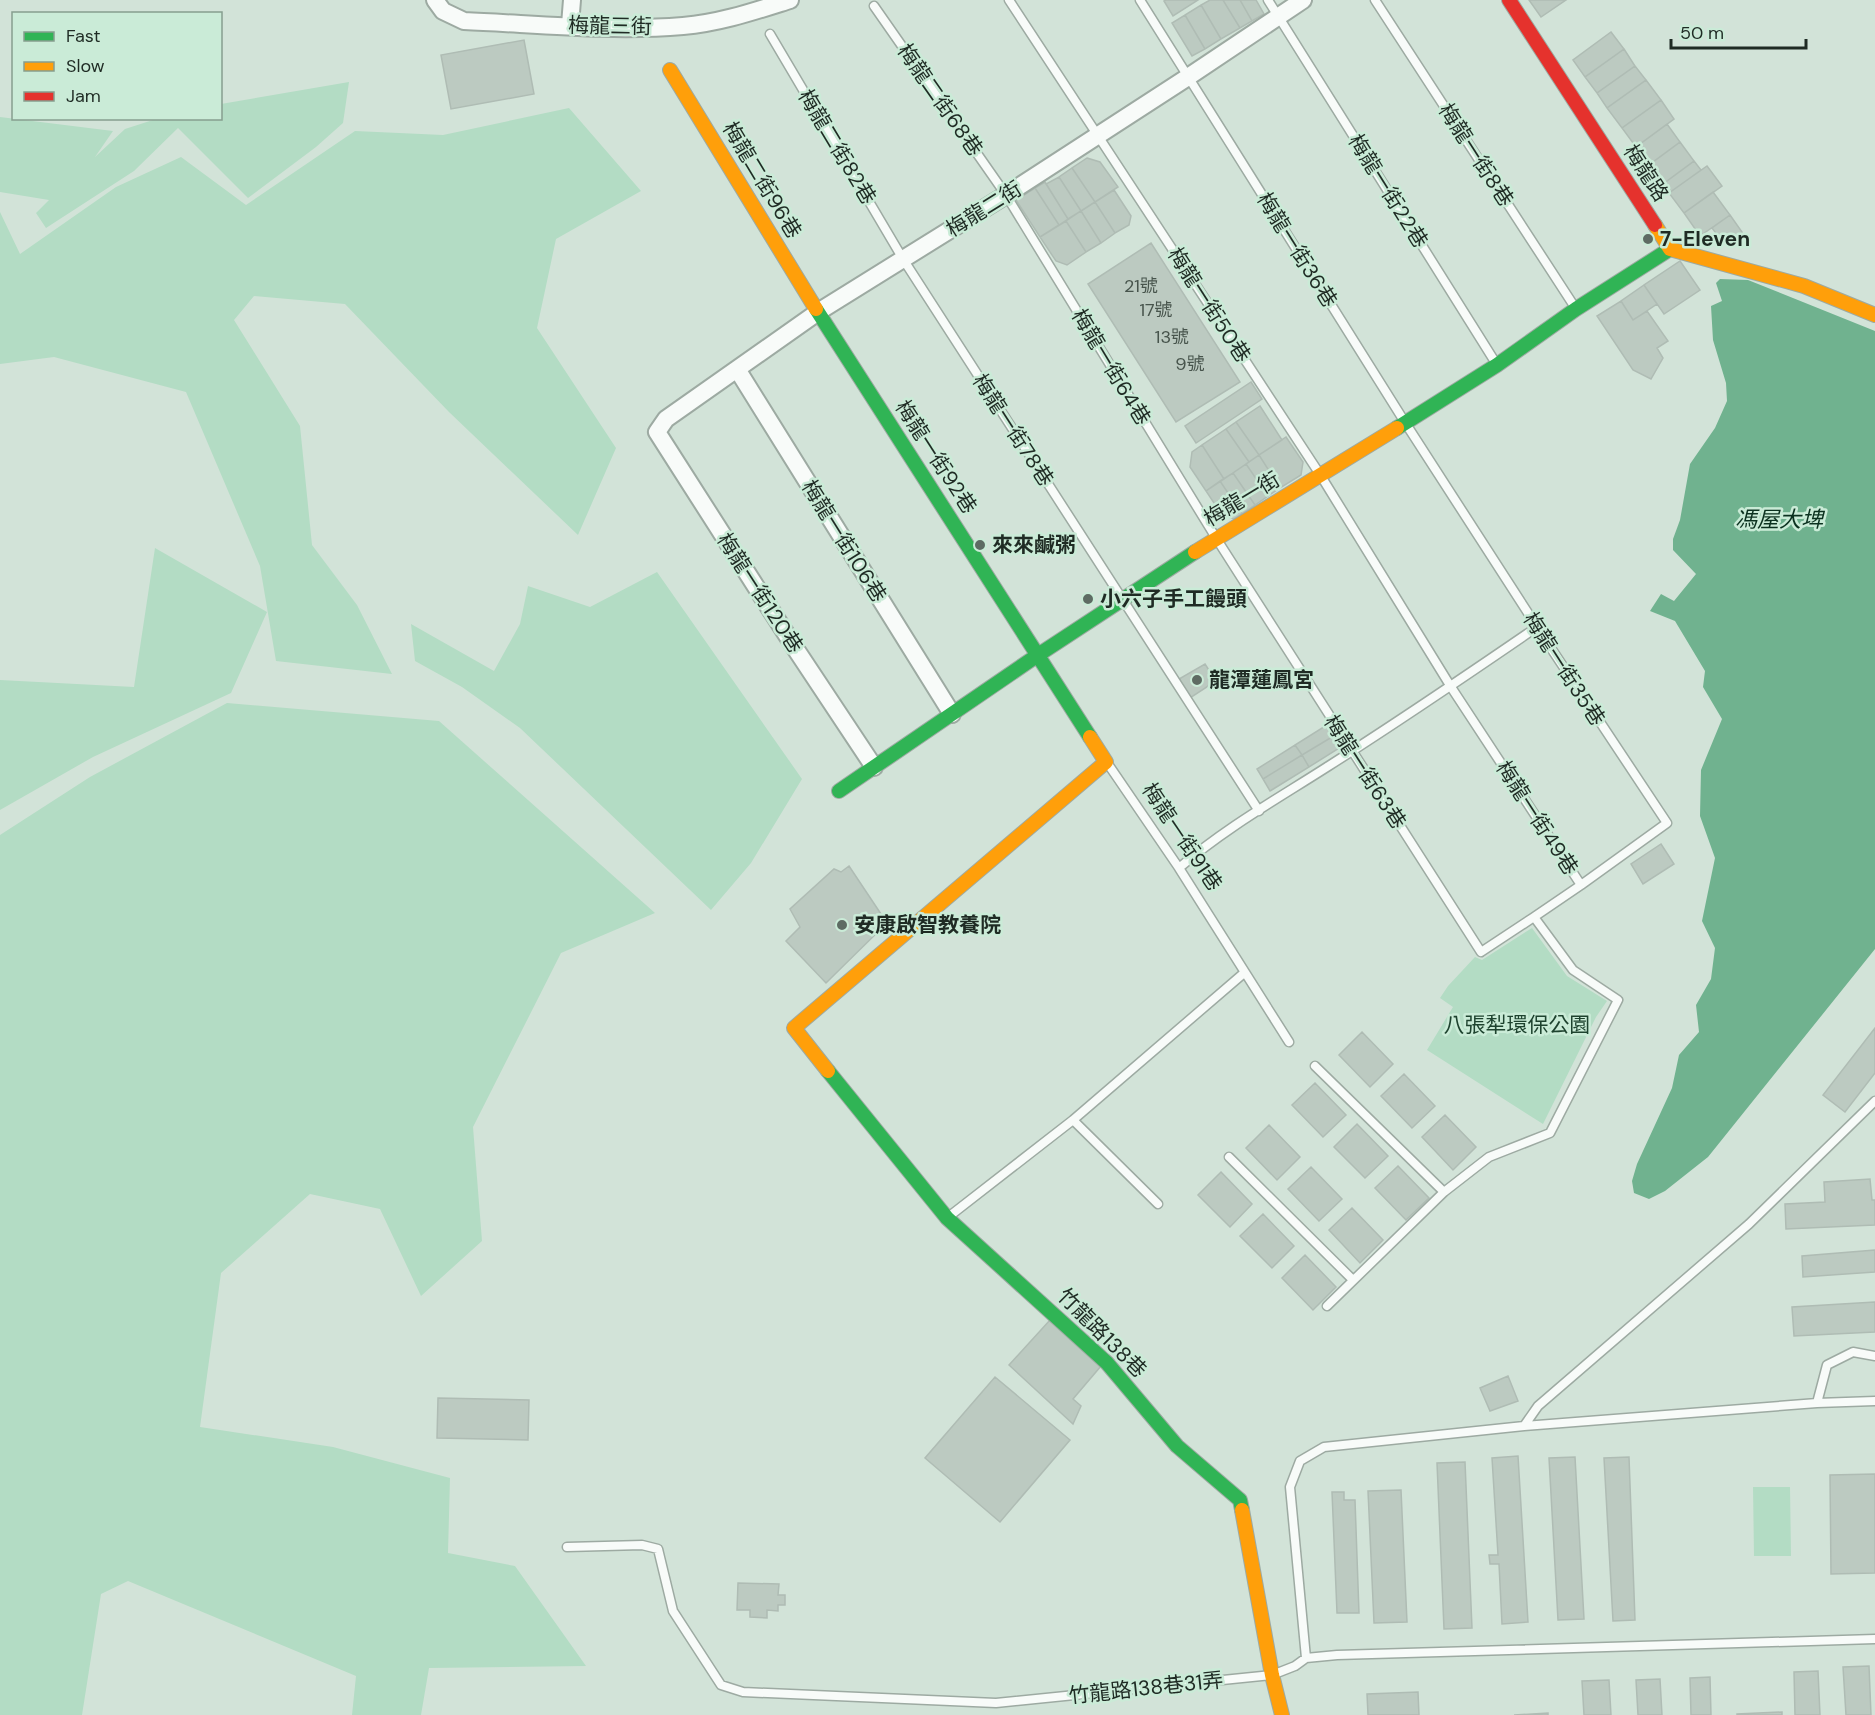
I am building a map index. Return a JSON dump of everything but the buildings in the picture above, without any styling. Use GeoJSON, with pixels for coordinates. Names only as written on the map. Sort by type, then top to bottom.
{"type":"FeatureCollection","features":[{"type":"Feature","properties":{"kind":"street","name":"梅龍三街"},"geometry":{"type":"LineString","coordinates":[[435,0],[444,11],[464,21],[627,28],[684,26],[738,17],[790,0]]}},
{"type":"Feature","properties":{"kind":"street"},"geometry":{"type":"LineString","coordinates":[[570,25],[572,0]]}},
{"type":"Feature","properties":{"kind":"street","name":"梅龍二街"},"geometry":{"type":"LineString","coordinates":[[666,419],[818,312],[1006,195],[1303,0]]}},
{"type":"Feature","properties":{"kind":"street","name":"梅龍路"},"geometry":{"type":"LineString","coordinates":[[1509,0],[1670,249]]}},
{"type":"Feature","properties":{"kind":"street","name":"梅龍二街96巷"},"geometry":{"type":"LineString","coordinates":[[670,70],[818,312]]}},
{"type":"Feature","properties":{"kind":"street"},"geometry":{"type":"LineString","coordinates":[[1670,249],[1804,286],[1875,315]]}},
{"type":"Feature","properties":{"kind":"street","name":"梅龍一街"},"geometry":{"type":"LineString","coordinates":[[839,790],[1216,538],[1406,424],[1497,365],[1576,309],[1670,249]]}},
{"type":"Feature","properties":{"kind":"street","name":"梅龍一街92巷"},"geometry":{"type":"LineString","coordinates":[[818,312],[1038,655]]}},
{"type":"Feature","properties":{"kind":"street","name":"梅龍一街106巷"},"geometry":{"type":"LineString","coordinates":[[737,369],[952,714]]}},
{"type":"Feature","properties":{"kind":"street","name":"梅龍一街120巷"},"geometry":{"type":"LineString","coordinates":[[666,419],[657,432],[797,651],[874,766]]}},
{"type":"Feature","properties":{"kind":"street","name":"梅龍一街91巷"},"geometry":{"type":"LineString","coordinates":[[1038,655],[1106,762]]}},
{"type":"Feature","properties":{"kind":"street","name":"竹龍路138巷"},"geometry":{"type":"LineString","coordinates":[[1106,762],[794,1028],[947,1218],[1107,1363],[1177,1446],[1240,1500],[1272,1675],[1282,1715]]}},
{"type":"Feature","properties":{"kind":"lane","name":"梅龍一街50巷"},"geometry":{"type":"LineString","coordinates":[[1009,0],[1321,476]]}},
{"type":"Feature","properties":{"kind":"lane","name":"梅龍一街36巷"},"geometry":{"type":"LineString","coordinates":[[1140,0],[1406,424]]}},
{"type":"Feature","properties":{"kind":"lane","name":"梅龍一街22巷"},"geometry":{"type":"LineString","coordinates":[[1268,0],[1497,365]]}},
{"type":"Feature","properties":{"kind":"lane","name":"梅龍一街8巷"},"geometry":{"type":"LineString","coordinates":[[1375,0],[1576,309]]}},
{"type":"Feature","properties":{"kind":"lane","name":"梅龍二街68巷"},"geometry":{"type":"LineString","coordinates":[[873,6],[1006,195]]}},
{"type":"Feature","properties":{"kind":"lane","name":"梅龍二街82巷"},"geometry":{"type":"LineString","coordinates":[[770,34],[903,259]]}},
{"type":"Feature","properties":{"kind":"lane","name":"梅龍一街64巷"},"geometry":{"type":"LineString","coordinates":[[1006,195],[1216,538]]}},
{"type":"Feature","properties":{"kind":"lane","name":"梅龍一街78巷"},"geometry":{"type":"LineString","coordinates":[[903,259],[1259,811]]}},
{"type":"Feature","properties":{"kind":"lane","name":"梅龍一街35巷"},"geometry":{"type":"LineString","coordinates":[[1406,424],[1667,824],[1581,885]]}},
{"type":"Feature","properties":{"kind":"lane","name":"梅龍一街49巷"},"geometry":{"type":"LineString","coordinates":[[1321,476],[1451,687],[1581,885],[1534,917]]}},
{"type":"Feature","properties":{"kind":"lane","name":"梅龍一街63巷"},"geometry":{"type":"LineString","coordinates":[[1216,538],[1481,952],[1534,917]]}},
{"type":"Feature","properties":{"kind":"lane"},"geometry":{"type":"LineString","coordinates":[[1179,868],[1259,811],[1451,687],[1537,627]]}},
{"type":"Feature","properties":{"kind":"lane","name":"梅龍一街91巷"},"geometry":{"type":"LineString","coordinates":[[1106,762],[1179,868],[1289,1042]]}},
{"type":"Feature","properties":{"kind":"lane"},"geometry":{"type":"LineString","coordinates":[[1327,1306],[1444,1192],[1489,1157],[1550,1133],[1618,999],[1573,970],[1534,917]]}},
{"type":"Feature","properties":{"kind":"lane"},"geometry":{"type":"LineString","coordinates":[[947,1218],[1073,1120],[1244,973]]}},
{"type":"Feature","properties":{"kind":"lane"},"geometry":{"type":"LineString","coordinates":[[1315,1066],[1444,1192]]}},
{"type":"Feature","properties":{"kind":"lane"},"geometry":{"type":"LineString","coordinates":[[1524,1426],[1538,1406],[1749,1224],[1875,1101]]}},
{"type":"Feature","properties":{"kind":"lane"},"geometry":{"type":"LineString","coordinates":[[1073,1120],[1158,1204]]}},
{"type":"Feature","properties":{"kind":"lane"},"geometry":{"type":"LineString","coordinates":[[1229,1156],[1353,1280]]}},
{"type":"Feature","properties":{"kind":"lane"},"geometry":{"type":"LineString","coordinates":[[1817,1403],[1827,1365],[1853,1352],[1875,1356]]}},
{"type":"Feature","properties":{"kind":"lane"},"geometry":{"type":"LineString","coordinates":[[1875,1401],[1817,1403],[1524,1426],[1324,1447],[1300,1461],[1290,1487],[1306,1658],[1336,1655],[1875,1639]]}},
{"type":"Feature","properties":{"kind":"lane","name":"竹龍路138巷31弄"},"geometry":{"type":"LineString","coordinates":[[567,1546],[642,1545],[658,1549],[673,1611],[720,1685],[743,1692],[996,1703],[1272,1675],[1295,1666],[1306,1658]]}},
{"type":"Feature","properties":{"kind":"green space"},"geometry":{"type":"Polygon","coordinates":[[[349,82],[343,123],[316,147],[248,198],[178,128],[134,171],[46,228],[36,213],[49,200],[0,192],[0,117],[113,131],[95,157],[125,129],[153,120],[222,120],[222,104],[349,82]]]}},
{"type":"Feature","properties":{"kind":"green space"},"geometry":{"type":"Polygon","coordinates":[[[569,108],[641,191],[556,239],[537,328],[616,448],[578,535],[449,412],[345,304],[254,296],[234,320],[300,426],[312,545],[357,605],[392,674],[276,661],[260,566],[186,392],[54,357],[0,364],[0,212],[20,254],[116,187],[181,157],[246,205],[355,131],[443,135],[569,108]]]}},
{"type":"Feature","properties":{"kind":"green space"},"geometry":{"type":"Polygon","coordinates":[[[155,548],[267,612],[231,693],[93,757],[0,810],[0,680],[134,687],[155,548]]]}},
{"type":"Feature","properties":{"kind":"green space"},"geometry":{"type":"Polygon","coordinates":[[[657,572],[802,779],[751,863],[711,910],[520,728],[462,687],[415,661],[411,624],[494,671],[520,624],[528,586],[590,607],[657,572]]]}},
{"type":"Feature","properties":{"kind":"green space"},"geometry":{"type":"Polygon","coordinates":[[[227,703],[439,721],[655,913],[561,953],[473,1127],[482,1241],[421,1296],[380,1209],[310,1194],[221,1273],[200,1427],[333,1447],[450,1478],[448,1553],[515,1566],[586,1666],[429,1668],[421,1715],[352,1715],[356,1676],[128,1581],[101,1594],[82,1715],[0,1715],[0,835],[90,777],[227,703]]]}},
{"type":"Feature","properties":{"kind":"green space","name":"八張犁環保公園"},"geometry":{"type":"Polygon","coordinates":[[[1532,928],[1567,976],[1607,1001],[1596,1017],[1543,1124],[1427,1050],[1453,1007],[1440,998],[1448,986],[1475,957],[1482,960],[1532,928]]]}},
{"type":"Feature","properties":{"kind":"green space"},"geometry":{"type":"Polygon","coordinates":[[[1753,1487],[1790,1487],[1791,1556],[1754,1556],[1753,1487]]]}},
{"type":"Feature","properties":{"kind":"water","name":"馮屋大埤"},"geometry":{"type":"Polygon","coordinates":[[[1720,279],[1748,280],[1875,331],[1875,949],[1708,1157],[1665,1191],[1649,1199],[1634,1193],[1632,1181],[1637,1164],[1672,1088],[1679,1055],[1699,1032],[1696,1005],[1711,979],[1715,948],[1702,921],[1715,858],[1700,816],[1701,770],[1722,719],[1703,687],[1705,671],[1675,621],[1650,611],[1661,594],[1674,601],[1696,574],[1673,550],[1673,539],[1680,520],[1690,464],[1715,428],[1727,401],[1726,383],[1713,340],[1711,306],[1722,301],[1716,283],[1720,279]]]}},
{"type":"Feature","properties":{"kind":"traffic: fast"},"geometry":{"type":"LineString","coordinates":[[1397,428],[1497,365],[1576,309],[1670,249]]}},
{"type":"Feature","properties":{"kind":"traffic: fast"},"geometry":{"type":"LineString","coordinates":[[816,309],[1090,737]]}},
{"type":"Feature","properties":{"kind":"traffic: fast"},"geometry":{"type":"LineString","coordinates":[[839,791],[1038,655],[1195,552]]}},
{"type":"Feature","properties":{"kind":"traffic: fast"},"geometry":{"type":"LineString","coordinates":[[828,1071],[947,1218],[1107,1363],[1177,1446],[1240,1500],[1242,1510]]}},
{"type":"Feature","properties":{"kind":"traffic: slow"},"geometry":{"type":"LineString","coordinates":[[670,70],[816,309]]}},
{"type":"Feature","properties":{"kind":"traffic: slow"},"geometry":{"type":"LineString","coordinates":[[1655,225],[1670,249],[1804,286],[1875,315]]}},
{"type":"Feature","properties":{"kind":"traffic: slow"},"geometry":{"type":"LineString","coordinates":[[1195,552],[1397,428]]}},
{"type":"Feature","properties":{"kind":"traffic: slow"},"geometry":{"type":"LineString","coordinates":[[828,1071],[794,1028],[1106,762],[1090,737]]}},
{"type":"Feature","properties":{"kind":"traffic: slow"},"geometry":{"type":"LineString","coordinates":[[1242,1510],[1272,1675],[1282,1715]]}},
{"type":"Feature","properties":{"kind":"traffic: jam"},"geometry":{"type":"LineString","coordinates":[[1509,0],[1655,225]]}},
{"type":"Feature","properties":{"kind":"place","name":"7-Eleven"},"geometry":{"type":"Point","coordinates":[1648,239]}},
{"type":"Feature","properties":{"kind":"place","name":"來來鹹粥"},"geometry":{"type":"Point","coordinates":[980,545]}},
{"type":"Feature","properties":{"kind":"place","name":"小六子手工饅頭"},"geometry":{"type":"Point","coordinates":[1088,599]}},
{"type":"Feature","properties":{"kind":"place","name":"龍潭蓮鳳宮"},"geometry":{"type":"Point","coordinates":[1197,680]}},
{"type":"Feature","properties":{"kind":"place","name":"安康啟智教養院"},"geometry":{"type":"Point","coordinates":[842,925]}}]}
